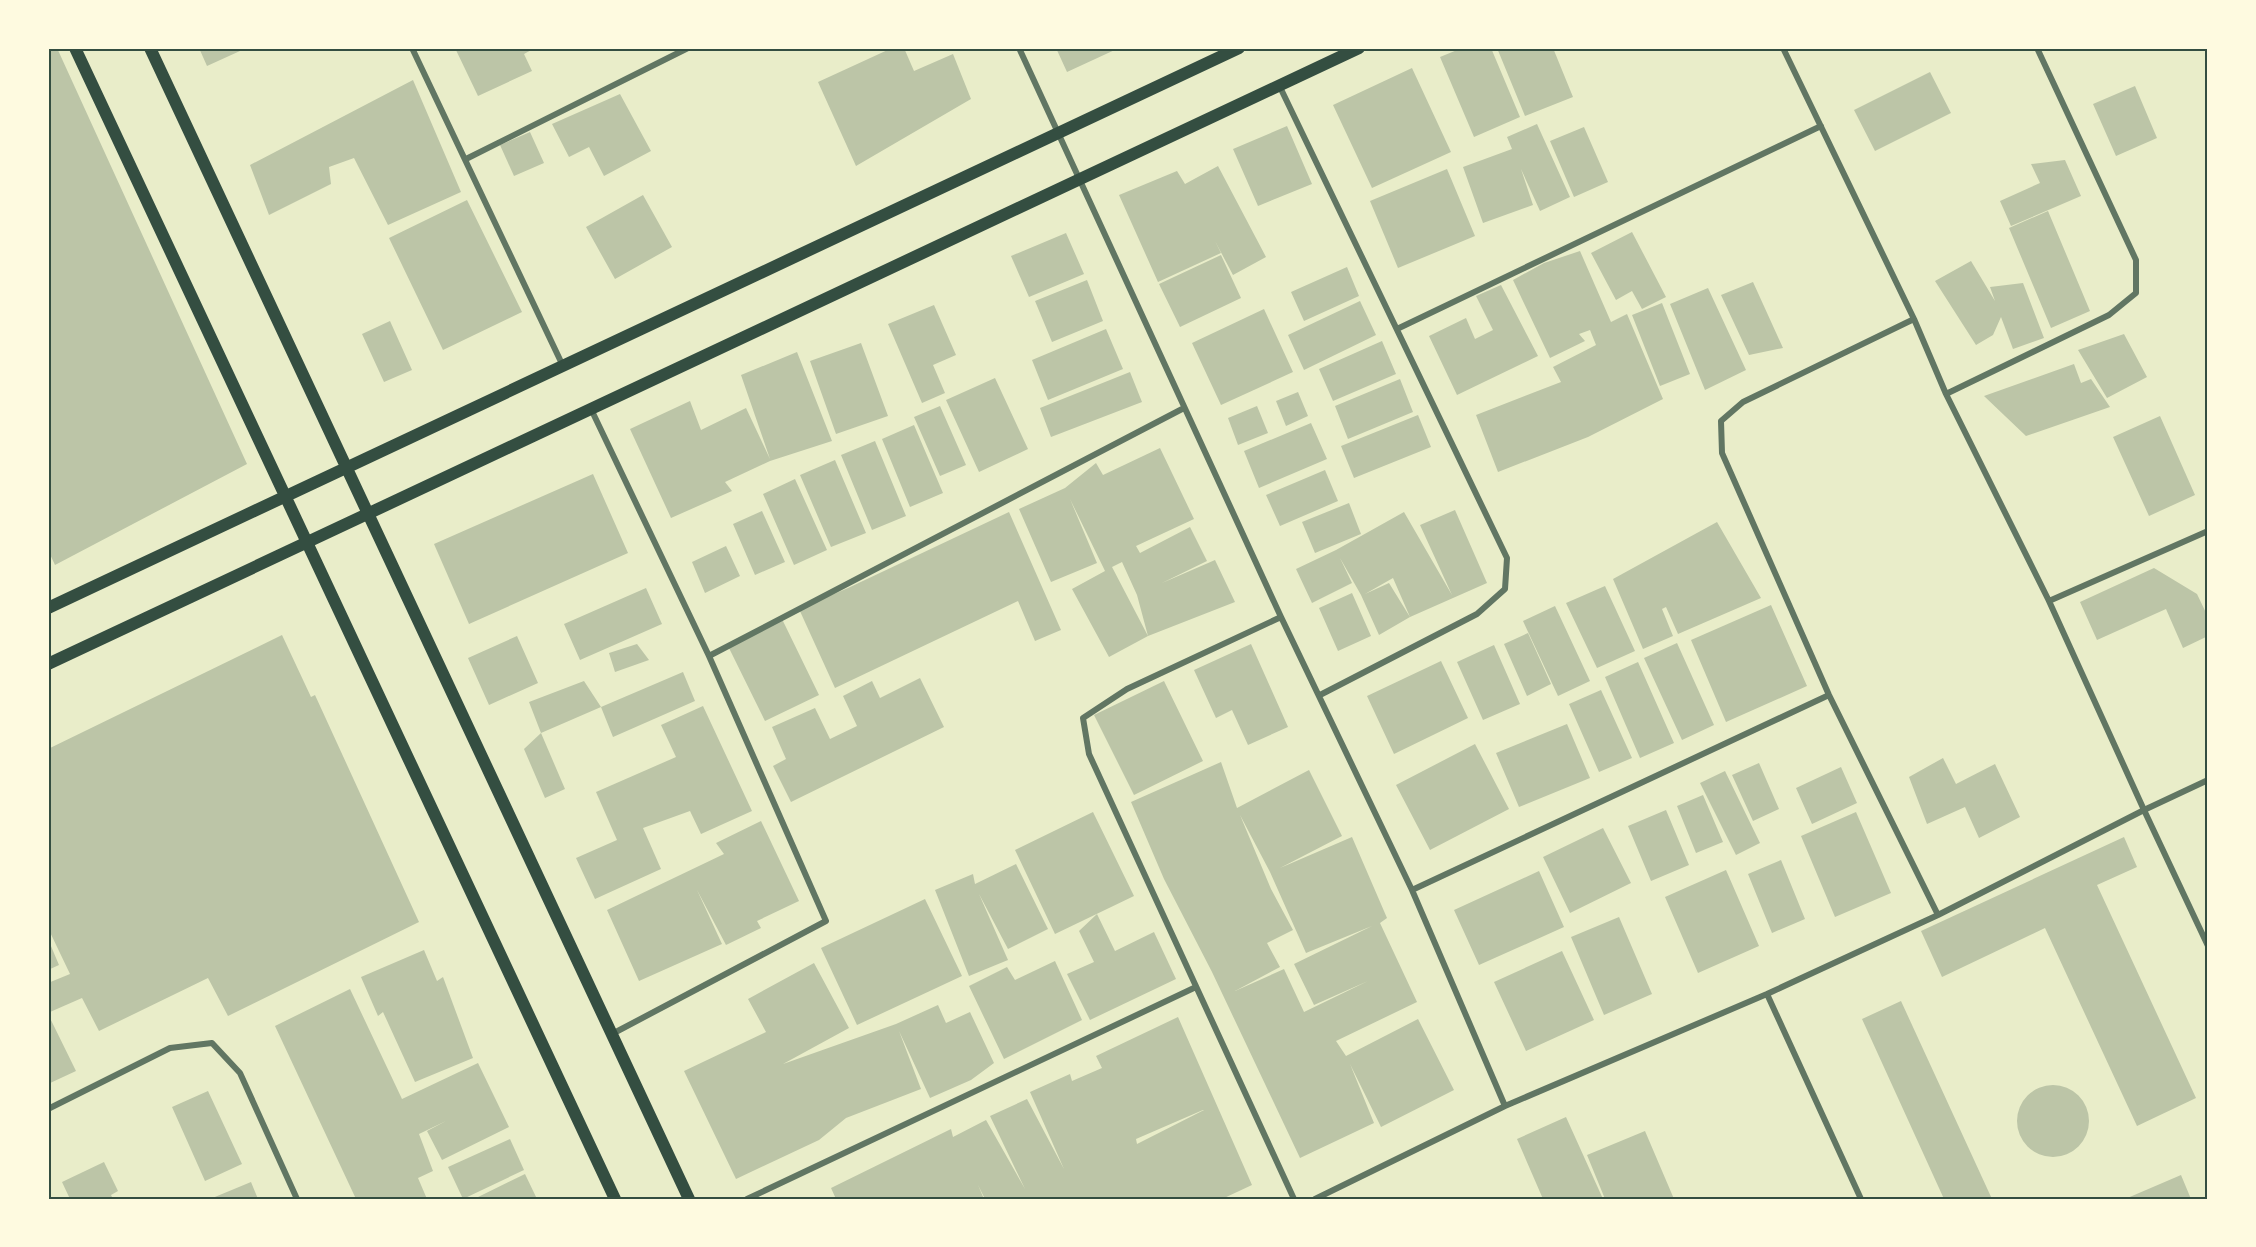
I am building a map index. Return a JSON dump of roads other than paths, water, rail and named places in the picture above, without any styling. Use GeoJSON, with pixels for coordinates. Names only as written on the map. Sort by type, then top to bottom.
{"type":"FeatureCollection","features":[{"type":"Feature","properties":{"kind":"main road"},"geometry":{"type":"LineString","coordinates":[[75,48],[615,1199]]}},
{"type":"Feature","properties":{"kind":"main road"},"geometry":{"type":"LineString","coordinates":[[150,48],[689,1199]]}},
{"type":"Feature","properties":{"kind":"main road"},"geometry":{"type":"LineString","coordinates":[[48,608],[1239,48]]}},
{"type":"Feature","properties":{"kind":"main road"},"geometry":{"type":"LineString","coordinates":[[48,664],[1359,48]]}},
{"type":"Feature","properties":{"kind":"street"},"geometry":{"type":"LineString","coordinates":[[412,48],[563,366]]}},
{"type":"Feature","properties":{"kind":"street"},"geometry":{"type":"LineString","coordinates":[[466,159],[688,48]]}},
{"type":"Feature","properties":{"kind":"street"},"geometry":{"type":"LineString","coordinates":[[1019,48],[1281,617],[1412,890],[1505,1106]]}},
{"type":"Feature","properties":{"kind":"street"},"geometry":{"type":"LineString","coordinates":[[1783,48],[1914,319],[1947,394],[2049,601],[2208,946]]}},
{"type":"Feature","properties":{"kind":"street"},"geometry":{"type":"LineString","coordinates":[[1947,394],[2109,315],[2136,293],[2136,260],[2037,48]]}},
{"type":"Feature","properties":{"kind":"street"},"geometry":{"type":"LineString","coordinates":[[1279,85],[1507,558],[1505,589],[1477,614],[1320,696]]}},
{"type":"Feature","properties":{"kind":"street"},"geometry":{"type":"LineString","coordinates":[[1397,329],[1821,126]]}},
{"type":"Feature","properties":{"kind":"street"},"geometry":{"type":"LineString","coordinates":[[1914,319],[1743,402],[1721,421],[1722,453],[1829,695],[1938,915]]}},
{"type":"Feature","properties":{"kind":"street"},"geometry":{"type":"LineString","coordinates":[[709,656],[1184,408]]}},
{"type":"Feature","properties":{"kind":"street"},"geometry":{"type":"LineString","coordinates":[[591,409],[709,656],[826,921],[612,1034]]}},
{"type":"Feature","properties":{"kind":"street"},"geometry":{"type":"LineString","coordinates":[[2049,601],[2208,531]]}},
{"type":"Feature","properties":{"kind":"street"},"geometry":{"type":"LineString","coordinates":[[1281,617],[1126,688],[1083,718],[1089,754],[1294,1199]]}},
{"type":"Feature","properties":{"kind":"street"},"geometry":{"type":"LineString","coordinates":[[1412,890],[1829,695]]}},
{"type":"Feature","properties":{"kind":"street"},"geometry":{"type":"LineString","coordinates":[[1315,1199],[1505,1106],[1767,994],[1938,915],[2208,780]]}},
{"type":"Feature","properties":{"kind":"street"},"geometry":{"type":"LineString","coordinates":[[747,1199],[1196,987]]}},
{"type":"Feature","properties":{"kind":"street"},"geometry":{"type":"LineString","coordinates":[[1767,994],[1861,1199]]}},
{"type":"Feature","properties":{"kind":"street"},"geometry":{"type":"LineString","coordinates":[[48,1109],[170,1048],[212,1042],[240,1073],[297,1199]]}}]}
